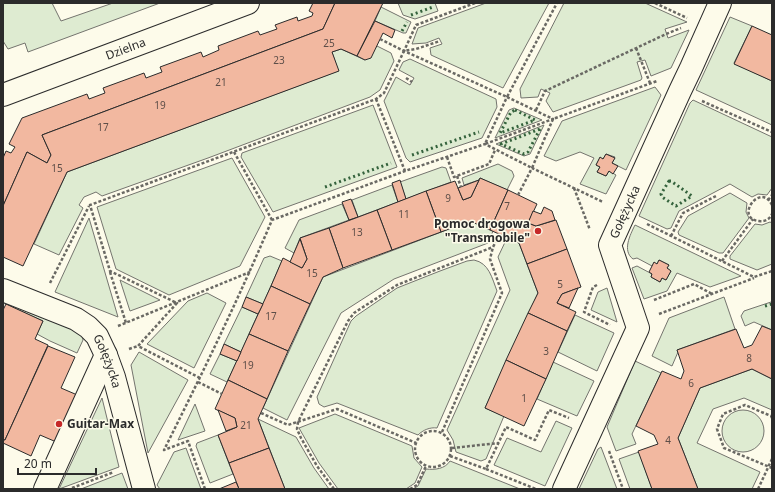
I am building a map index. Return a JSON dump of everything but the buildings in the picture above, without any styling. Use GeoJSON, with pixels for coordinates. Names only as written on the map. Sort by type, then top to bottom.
{"type":"FeatureCollection","features":[{"type":"Feature","properties":{"kind":"street","name":"Dzielna"},"geometry":{"type":"LineString","coordinates":[[3,95],[248,3]]}},
{"type":"Feature","properties":{"kind":"street","name":"Gołężycka"},"geometry":{"type":"LineString","coordinates":[[635,330],[610,244],[720,3]]}},
{"type":"Feature","properties":{"kind":"street","name":"Gołężycka"},"geometry":{"type":"LineString","coordinates":[[3,290],[76,319],[95,334],[106,355],[114,377],[144,489]]}},
{"type":"Feature","properties":{"kind":"street"},"geometry":{"type":"LineString","coordinates":[[564,489],[595,423],[635,330]]}},
{"type":"Feature","properties":{"kind":"street"},"geometry":{"type":"LineString","coordinates":[[45,489],[106,355]]}},
{"type":"Feature","properties":{"kind":"path"},"geometry":{"type":"LineString","coordinates":[[39,305],[90,205],[376,100],[384,93],[416,25],[475,3]]}},
{"type":"Feature","properties":{"kind":"path"},"geometry":{"type":"LineString","coordinates":[[485,144],[507,97],[557,3]]}},
{"type":"Feature","properties":{"kind":"path"},"geometry":{"type":"LineString","coordinates":[[655,3],[689,19]]}},
{"type":"Feature","properties":{"kind":"path"},"geometry":{"type":"LineString","coordinates":[[536,110],[545,91],[676,30]]}},
{"type":"Feature","properties":{"kind":"path"},"geometry":{"type":"LineString","coordinates":[[380,39],[553,119]]}},
{"type":"Feature","properties":{"kind":"path"},"geometry":{"type":"LineString","coordinates":[[404,51],[416,49],[440,41]]}},
{"type":"Feature","properties":{"kind":"path"},"geometry":{"type":"LineString","coordinates":[[636,48],[650,84]]}},
{"type":"Feature","properties":{"kind":"path"},"geometry":{"type":"LineString","coordinates":[[205,489],[188,441],[164,450],[250,272],[272,220],[691,68]]}},
{"type":"Feature","properties":{"kind":"path"},"geometry":{"type":"LineString","coordinates":[[406,78],[412,82]]}},
{"type":"Feature","properties":{"kind":"path"},"geometry":{"type":"LineString","coordinates":[[680,91],[772,132]]}},
{"type":"Feature","properties":{"kind":"path"},"geometry":{"type":"LineString","coordinates":[[376,100],[404,171]]}},
{"type":"Feature","properties":{"kind":"path"},"geometry":{"type":"LineString","coordinates":[[485,144],[532,168],[553,119]]}},
{"type":"Feature","properties":{"kind":"path"},"geometry":{"type":"LineString","coordinates":[[447,157],[454,177],[488,164],[495,150]]}},
{"type":"Feature","properties":{"kind":"path"},"geometry":{"type":"LineString","coordinates":[[234,152],[272,220]]}},
{"type":"Feature","properties":{"kind":"path"},"geometry":{"type":"LineString","coordinates":[[457,176],[461,187]]}},
{"type":"Feature","properties":{"kind":"path"},"geometry":{"type":"LineString","coordinates":[[574,188],[590,231]]}},
{"type":"Feature","properties":{"kind":"path"},"geometry":{"type":"LineString","coordinates":[[768,200],[772,195]]}},
{"type":"Feature","properties":{"kind":"path"},"geometry":{"type":"LineString","coordinates":[[671,236],[683,214],[716,196]]}},
{"type":"Feature","properties":{"kind":"path"},"geometry":{"type":"LineString","coordinates":[[771,216],[762,222],[753,219],[748,209],[751,202],[757,198],[765,198],[772,205]]}},
{"type":"Feature","properties":{"kind":"path"},"geometry":{"type":"LineString","coordinates":[[90,205],[126,322]]}},
{"type":"Feature","properties":{"kind":"path"},"geometry":{"type":"LineString","coordinates":[[722,261],[753,219]]}},
{"type":"Feature","properties":{"kind":"path"},"geometry":{"type":"LineString","coordinates":[[442,432],[502,293],[490,259],[493,247],[500,234]]}},
{"type":"Feature","properties":{"kind":"path"},"geometry":{"type":"LineString","coordinates":[[334,489],[317,466],[297,430],[298,422],[344,327],[354,313],[397,285],[493,247]]}},
{"type":"Feature","properties":{"kind":"path"},"geometry":{"type":"LineString","coordinates":[[110,271],[177,303]]}},
{"type":"Feature","properties":{"kind":"path"},"geometry":{"type":"LineString","coordinates":[[95,334],[177,303],[250,272]]}},
{"type":"Feature","properties":{"kind":"path"},"geometry":{"type":"LineString","coordinates":[[601,284],[593,287],[584,312],[635,330],[712,294],[754,277]]}},
{"type":"Feature","properties":{"kind":"path"},"geometry":{"type":"LineString","coordinates":[[650,302],[694,284],[712,294]]}},
{"type":"Feature","properties":{"kind":"path"},"geometry":{"type":"LineString","coordinates":[[177,303],[138,346],[200,378]]}},
{"type":"Feature","properties":{"kind":"path"},"geometry":{"type":"LineString","coordinates":[[198,382],[222,394]]}},
{"type":"Feature","properties":{"kind":"path"},"geometry":{"type":"LineString","coordinates":[[770,467],[724,448],[717,428],[723,414],[745,405],[771,416],[772,418]]}},
{"type":"Feature","properties":{"kind":"path"},"geometry":{"type":"LineString","coordinates":[[261,413],[288,426],[337,409],[416,442]]}},
{"type":"Feature","properties":{"kind":"path"},"geometry":{"type":"LineString","coordinates":[[486,469],[506,427],[534,440],[549,410],[595,423],[623,489]]}},
{"type":"Feature","properties":{"kind":"path"},"geometry":{"type":"LineString","coordinates":[[429,430],[442,432],[447,436],[451,443],[452,448],[450,456],[443,465],[437,467],[426,466],[420,462],[416,456],[416,442],[429,430]]}},
{"type":"Feature","properties":{"kind":"path"},"geometry":{"type":"LineString","coordinates":[[452,448],[499,443]]}},
{"type":"Feature","properties":{"kind":"path"},"geometry":{"type":"LineString","coordinates":[[450,456],[536,489]]}},
{"type":"Feature","properties":{"kind":"path"},"geometry":{"type":"LineString","coordinates":[[758,489],[770,467],[772,459]]}},
{"type":"Feature","properties":{"kind":"path"},"geometry":{"type":"LineString","coordinates":[[70,489],[137,464]]}},
{"type":"Feature","properties":{"kind":"path"},"geometry":{"type":"LineString","coordinates":[[410,489],[417,485],[426,466]]}},
{"type":"Feature","properties":{"kind":"green space"},"geometry":{"type":"Polygon","coordinates":[[[3,3],[52,3],[61,21],[113,3],[160,3],[28,52],[25,43],[8,49],[3,41],[3,3]]]}},
{"type":"Feature","properties":{"kind":"green space"},"geometry":{"type":"Polygon","coordinates":[[[398,3],[435,3],[438,11],[415,19],[403,15],[398,3]]]}},
{"type":"Feature","properties":{"kind":"green space"},"geometry":{"type":"Polygon","coordinates":[[[486,3],[549,3],[503,88],[431,55],[430,48],[442,44],[439,38],[426,43],[412,44],[418,28],[486,3]]]}},
{"type":"Feature","properties":{"kind":"green space"},"geometry":{"type":"Polygon","coordinates":[[[564,3],[645,3],[687,22],[665,29],[668,38],[689,30],[671,68],[651,76],[645,60],[637,62],[642,78],[641,80],[553,112],[546,101],[550,93],[541,89],[538,97],[521,98],[520,89],[564,3]]]}},
{"type":"Feature","properties":{"kind":"green space"},"geometry":{"type":"Polygon","coordinates":[[[381,7],[411,22],[406,33],[375,21],[381,7]]]}},
{"type":"Feature","properties":{"kind":"green space"},"geometry":{"type":"Polygon","coordinates":[[[730,17],[752,26],[734,63],[772,81],[772,125],[696,90],[730,17]]]}},
{"type":"Feature","properties":{"kind":"green space"},"geometry":{"type":"Polygon","coordinates":[[[377,46],[391,53],[394,61],[380,90],[370,97],[102,196],[96,192],[84,197],[79,205],[83,208],[59,255],[34,244],[67,172],[338,71],[332,52],[341,49],[365,60],[377,46]]]}},
{"type":"Feature","properties":{"kind":"green space"},"geometry":{"type":"Polygon","coordinates":[[[410,59],[496,99],[497,107],[482,138],[410,162],[406,158],[384,101],[396,77],[410,85],[414,78],[399,70],[403,62],[410,59]]]}},
{"type":"Feature","properties":{"kind":"green space"},"geometry":{"type":"Polygon","coordinates":[[[655,87],[661,95],[626,170],[612,163],[615,157],[606,154],[603,159],[600,158],[596,165],[600,167],[597,172],[606,176],[609,171],[616,175],[606,194],[580,184],[594,158],[580,152],[556,161],[544,156],[562,121],[655,87]]]}},
{"type":"Feature","properties":{"kind":"green space"},"geometry":{"type":"Polygon","coordinates":[[[693,100],[772,137],[772,188],[767,195],[758,194],[752,197],[730,184],[679,211],[671,228],[667,229],[639,216],[690,103],[693,100]]]}},
{"type":"Feature","properties":{"kind":"green space"},"geometry":{"type":"Polygon","coordinates":[[[373,105],[397,167],[273,212],[241,157],[242,153],[373,105]]]}},
{"type":"Feature","properties":{"kind":"green space"},"geometry":{"type":"Polygon","coordinates":[[[514,108],[542,120],[495,138],[509,110],[514,108]]]}},
{"type":"Feature","properties":{"kind":"green space"},"geometry":{"type":"Polygon","coordinates":[[[544,125],[530,154],[524,156],[496,144],[544,125]]]}},
{"type":"Feature","properties":{"kind":"green space"},"geometry":{"type":"Polygon","coordinates":[[[232,158],[265,217],[240,266],[169,295],[116,269],[97,207],[232,158]]]}},
{"type":"Feature","properties":{"kind":"green space"},"geometry":{"type":"Polygon","coordinates":[[[498,164],[512,171],[514,176],[507,190],[480,178],[479,180],[464,185],[462,178],[498,164]]]}},
{"type":"Feature","properties":{"kind":"green space"},"geometry":{"type":"Polygon","coordinates":[[[442,167],[446,168],[451,182],[406,199],[400,182],[442,167]]]}},
{"type":"Feature","properties":{"kind":"green space"},"geometry":{"type":"Polygon","coordinates":[[[392,185],[398,202],[358,217],[352,200],[392,185]]]}},
{"type":"Feature","properties":{"kind":"green space"},"geometry":{"type":"Polygon","coordinates":[[[730,193],[747,203],[746,212],[749,218],[723,253],[719,253],[679,235],[678,232],[688,216],[730,193]]]}},
{"type":"Feature","properties":{"kind":"green space"},"geometry":{"type":"Polygon","coordinates":[[[342,204],[349,220],[300,238],[294,253],[285,248],[299,220],[342,204]]]}},
{"type":"Feature","properties":{"kind":"green space"},"geometry":{"type":"Polygon","coordinates":[[[89,218],[118,317],[55,292],[89,218]]]}},
{"type":"Feature","properties":{"kind":"green space"},"geometry":{"type":"Polygon","coordinates":[[[470,221],[493,231],[488,243],[394,279],[341,313],[287,420],[263,408],[323,277],[470,221]]]}},
{"type":"Feature","properties":{"kind":"green space"},"geometry":{"type":"Polygon","coordinates":[[[770,222],[772,223],[772,264],[757,270],[730,259],[730,256],[755,224],[762,225],[770,222]]]}},
{"type":"Feature","properties":{"kind":"green space"},"geometry":{"type":"Polygon","coordinates":[[[635,225],[741,276],[710,287],[677,273],[667,291],[644,299],[632,268],[637,266],[652,274],[651,277],[660,282],[662,278],[666,280],[671,271],[667,268],[669,265],[659,260],[657,264],[654,263],[652,266],[637,258],[633,259],[630,256],[627,247],[635,225]]]}},
{"type":"Feature","properties":{"kind":"green space"},"geometry":{"type":"Polygon","coordinates":[[[507,238],[519,243],[538,293],[485,408],[504,416],[486,459],[481,461],[456,452],[453,440],[447,430],[510,290],[498,257],[507,238]]]}},
{"type":"Feature","properties":{"kind":"green space"},"geometry":{"type":"Polygon","coordinates":[[[270,256],[282,261],[263,304],[246,297],[264,258],[270,256]]]}},
{"type":"Feature","properties":{"kind":"green space"},"geometry":{"type":"Polygon","coordinates":[[[474,260],[483,264],[487,268],[497,291],[437,428],[427,429],[418,435],[337,403],[324,407],[319,404],[317,397],[351,321],[356,316],[397,288],[467,261],[474,260]]]}},
{"type":"Feature","properties":{"kind":"green space"},"geometry":{"type":"Polygon","coordinates":[[[120,280],[160,300],[130,311],[120,280]]]}},
{"type":"Feature","properties":{"kind":"green space"},"geometry":{"type":"Polygon","coordinates":[[[607,288],[617,322],[591,310],[598,292],[607,288]]]}},
{"type":"Feature","properties":{"kind":"green space"},"geometry":{"type":"Polygon","coordinates":[[[207,293],[226,303],[194,368],[147,344],[188,301],[207,293]]]}},
{"type":"Feature","properties":{"kind":"green space"},"geometry":{"type":"Polygon","coordinates":[[[3,295],[82,333],[83,340],[77,353],[37,334],[43,321],[3,303],[3,295]]]}},
{"type":"Feature","properties":{"kind":"green space"},"geometry":{"type":"Polygon","coordinates":[[[724,297],[735,329],[677,350],[678,352],[672,366],[652,356],[669,318],[724,297]]]}},
{"type":"Feature","properties":{"kind":"green space"},"geometry":{"type":"Polygon","coordinates":[[[772,301],[772,330],[754,322],[745,326],[741,316],[744,311],[772,301]]]}},
{"type":"Feature","properties":{"kind":"green space"},"geometry":{"type":"Polygon","coordinates":[[[242,307],[258,314],[241,352],[224,344],[242,307]]]}},
{"type":"Feature","properties":{"kind":"green space"},"geometry":{"type":"Polygon","coordinates":[[[575,315],[614,333],[597,371],[558,352],[575,315]]]}},
{"type":"Feature","properties":{"kind":"green space"},"geometry":{"type":"Polygon","coordinates":[[[139,352],[188,380],[148,453],[131,365],[139,352]]]}},
{"type":"Feature","properties":{"kind":"green space"},"geometry":{"type":"Polygon","coordinates":[[[220,354],[237,361],[227,382],[210,374],[220,354]]]}},
{"type":"Feature","properties":{"kind":"green space"},"geometry":{"type":"Polygon","coordinates":[[[635,361],[661,373],[632,434],[636,444],[616,451],[607,427],[635,361]]]}},
{"type":"Feature","properties":{"kind":"green space"},"geometry":{"type":"Polygon","coordinates":[[[553,362],[594,381],[577,416],[537,399],[553,362]]]}},
{"type":"Feature","properties":{"kind":"green space"},"geometry":{"type":"Polygon","coordinates":[[[752,369],[772,379],[772,410],[744,398],[713,409],[697,443],[760,472],[752,489],[698,489],[678,438],[700,388],[752,369]]]}},
{"type":"Feature","properties":{"kind":"green space"},"geometry":{"type":"Polygon","coordinates":[[[102,398],[119,467],[59,489],[102,398]]]}},
{"type":"Feature","properties":{"kind":"green space"},"geometry":{"type":"Polygon","coordinates":[[[195,404],[205,431],[178,440],[195,404]]]}},
{"type":"Feature","properties":{"kind":"green space"},"geometry":{"type":"Polygon","coordinates":[[[743,410],[758,416],[764,431],[758,446],[743,452],[728,446],[722,431],[728,416],[743,410]]]}},
{"type":"Feature","properties":{"kind":"green space"},"geometry":{"type":"Polygon","coordinates":[[[335,414],[412,446],[414,458],[422,467],[415,483],[406,489],[338,489],[319,463],[299,428],[335,414]]]}},
{"type":"Feature","properties":{"kind":"green space"},"geometry":{"type":"Polygon","coordinates":[[[258,419],[296,437],[314,468],[329,489],[285,489],[258,419]]]}},
{"type":"Feature","properties":{"kind":"green space"},"geometry":{"type":"Polygon","coordinates":[[[556,421],[572,428],[545,486],[494,465],[507,438],[541,452],[556,421]]]}},
{"type":"Feature","properties":{"kind":"green space"},"geometry":{"type":"Polygon","coordinates":[[[218,435],[233,474],[210,483],[196,446],[197,443],[218,435]]]}},
{"type":"Feature","properties":{"kind":"green space"},"geometry":{"type":"Polygon","coordinates":[[[601,447],[617,489],[579,489],[598,449],[601,447]]]}},
{"type":"Feature","properties":{"kind":"green space"},"geometry":{"type":"Polygon","coordinates":[[[186,448],[201,489],[160,489],[157,485],[174,452],[186,448]]]}},
{"type":"Feature","properties":{"kind":"green space"},"geometry":{"type":"Polygon","coordinates":[[[639,452],[652,489],[630,489],[619,459],[639,452]]]}},
{"type":"Feature","properties":{"kind":"green space"},"geometry":{"type":"Polygon","coordinates":[[[450,461],[520,489],[413,489],[418,486],[426,469],[440,468],[448,464],[450,461]]]}},
{"type":"Feature","properties":{"kind":"green space"},"geometry":{"type":"Polygon","coordinates":[[[122,473],[128,489],[81,489],[122,473]]]}},
{"type":"Feature","properties":{"kind":"hedge"},"geometry":{"type":"LineString","coordinates":[[411,15],[433,7]]}},
{"type":"Feature","properties":{"kind":"hedge"},"geometry":{"type":"LineString","coordinates":[[402,31],[407,22]]}},
{"type":"Feature","properties":{"kind":"hedge"},"geometry":{"type":"LineString","coordinates":[[515,110],[535,120],[500,133],[511,112],[515,110]]}},
{"type":"Feature","properties":{"kind":"hedge"},"geometry":{"type":"LineString","coordinates":[[540,129],[528,152],[524,154],[501,144],[540,129]]}},
{"type":"Feature","properties":{"kind":"hedge"},"geometry":{"type":"LineString","coordinates":[[412,155],[479,132]]}},
{"type":"Feature","properties":{"kind":"hedge"},"geometry":{"type":"LineString","coordinates":[[325,187],[391,163]]}},
{"type":"Feature","properties":{"kind":"hedge"},"geometry":{"type":"LineString","coordinates":[[669,181],[671,181],[692,196],[676,206],[662,197],[661,194],[669,181]]}},
{"type":"Feature","properties":{"kind":"hedge"},"geometry":{"type":"LineString","coordinates":[[765,306],[772,304]]}},
{"type":"Feature","properties":{"kind":"place","name":"Pomoc drogowa \"Transmobile\""},"geometry":{"type":"Point","coordinates":[538,231]}},
{"type":"Feature","properties":{"kind":"place","name":"Guitar-Max"},"geometry":{"type":"Point","coordinates":[59,424]}}]}
